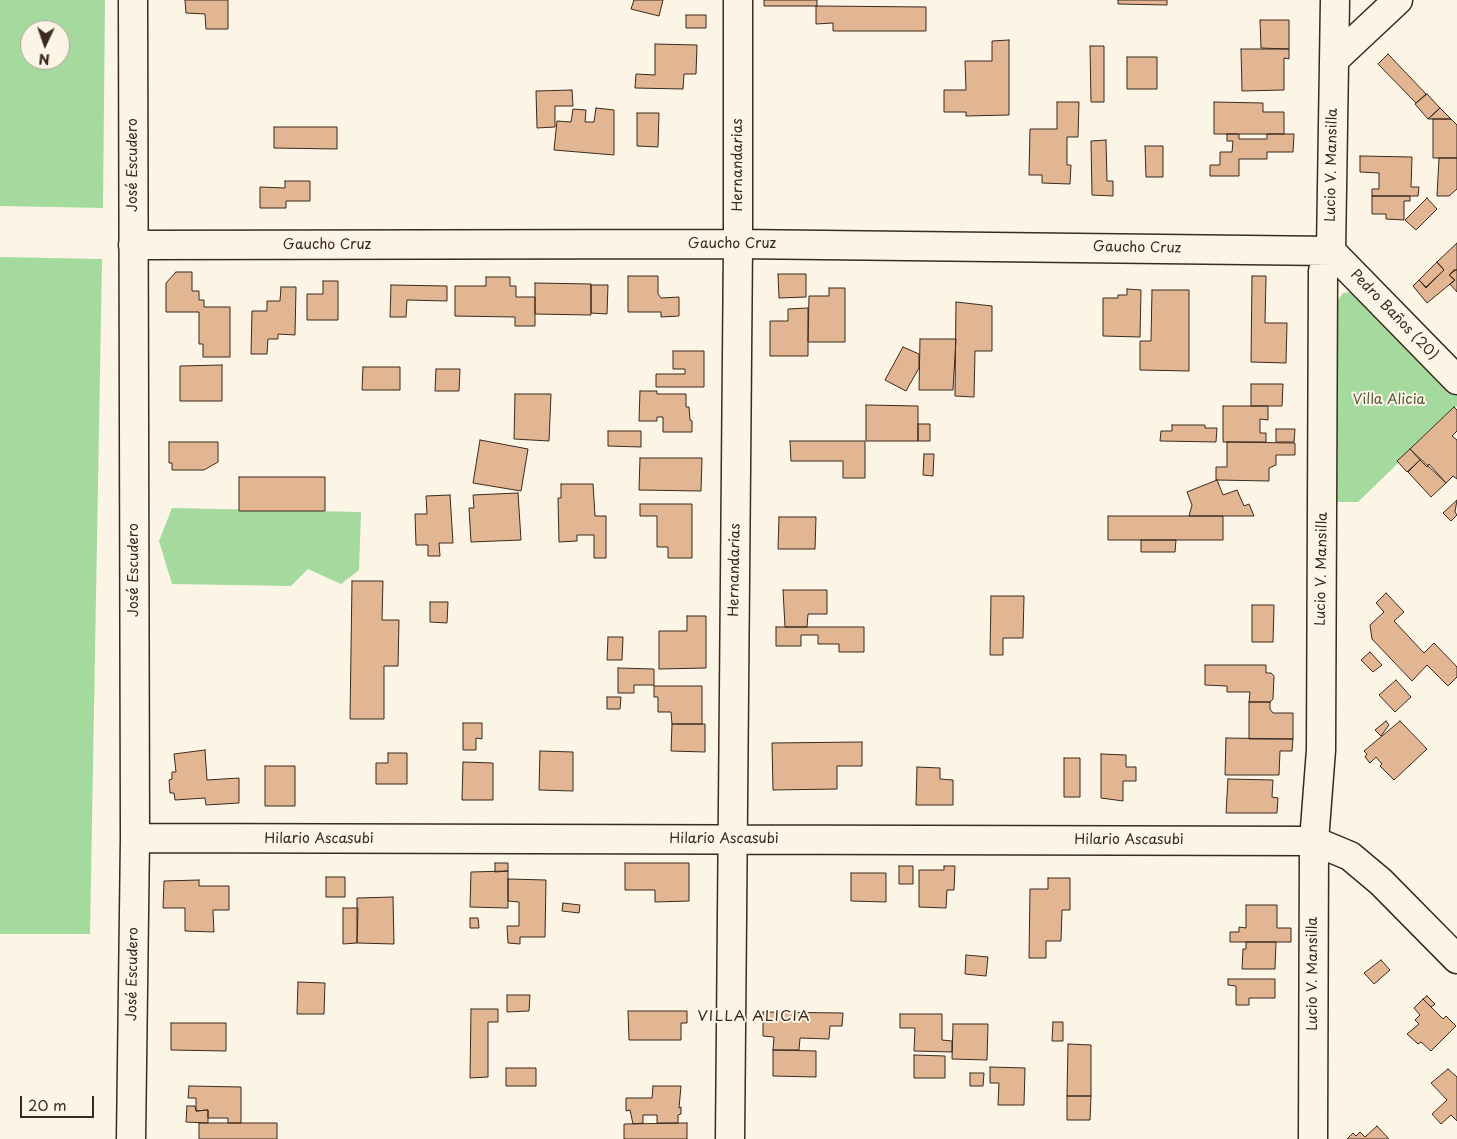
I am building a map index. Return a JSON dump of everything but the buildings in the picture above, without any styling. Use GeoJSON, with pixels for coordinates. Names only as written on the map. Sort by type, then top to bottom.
{"type":"FeatureCollection","features":[{"type":"Feature","properties":{"kind":"street","name":"José Escudero"},"geometry":{"type":"LineString","coordinates":[[131,1139],[135,838],[134,0]]}},
{"type":"Feature","properties":{"kind":"street","name":"Hernandarias"},"geometry":{"type":"LineString","coordinates":[[730,1139],[738,244],[738,0]]}},
{"type":"Feature","properties":{"kind":"street","name":"Lucio V. Mansilla"},"geometry":{"type":"LineString","coordinates":[[1313,1139],[1314,841],[1320,750],[1323,271],[1331,251],[1334,0]]}},
{"type":"Feature","properties":{"kind":"street"},"geometry":{"type":"LineString","coordinates":[[1334,60],[1398,0]]}},
{"type":"Feature","properties":{"kind":"street","name":"Gaucho Cruz"},"geometry":{"type":"LineString","coordinates":[[133,245],[738,244],[1331,251]]}},
{"type":"Feature","properties":{"kind":"street","name":"Pedro Baños (20)"},"geometry":{"type":"LineString","coordinates":[[1331,251],[1457,380]]}},
{"type":"Feature","properties":{"kind":"street","name":"Hilario Ascasubi"},"geometry":{"type":"LineString","coordinates":[[135,838],[1314,841]]}},
{"type":"Feature","properties":{"kind":"street"},"geometry":{"type":"LineString","coordinates":[[1314,841],[1350,856],[1381,882],[1457,959]]}},
{"type":"Feature","properties":{"kind":"green space"},"geometry":{"type":"Polygon","coordinates":[[[0,0],[105,0],[103,208],[0,206],[0,0]]]}},
{"type":"Feature","properties":{"kind":"green space"},"geometry":{"type":"Polygon","coordinates":[[[0,257],[102,259],[90,934],[0,934],[0,257]]]}},
{"type":"Feature","properties":{"kind":"green space","name":"Villa Alicia"},"geometry":{"type":"Polygon","coordinates":[[[1352,292],[1457,395],[1457,406],[1358,502],[1335,502],[1336,303],[1343,293],[1352,292]]]}},
{"type":"Feature","properties":{"kind":"green space"},"geometry":{"type":"Polygon","coordinates":[[[172,508],[361,512],[359,570],[341,584],[308,569],[291,586],[172,584],[159,541],[172,508]]]}},
{"type":"Feature","properties":{"kind":"district","name":"VILLA ALICIA"},"geometry":{"type":"Point","coordinates":[754,1017]}}]}
